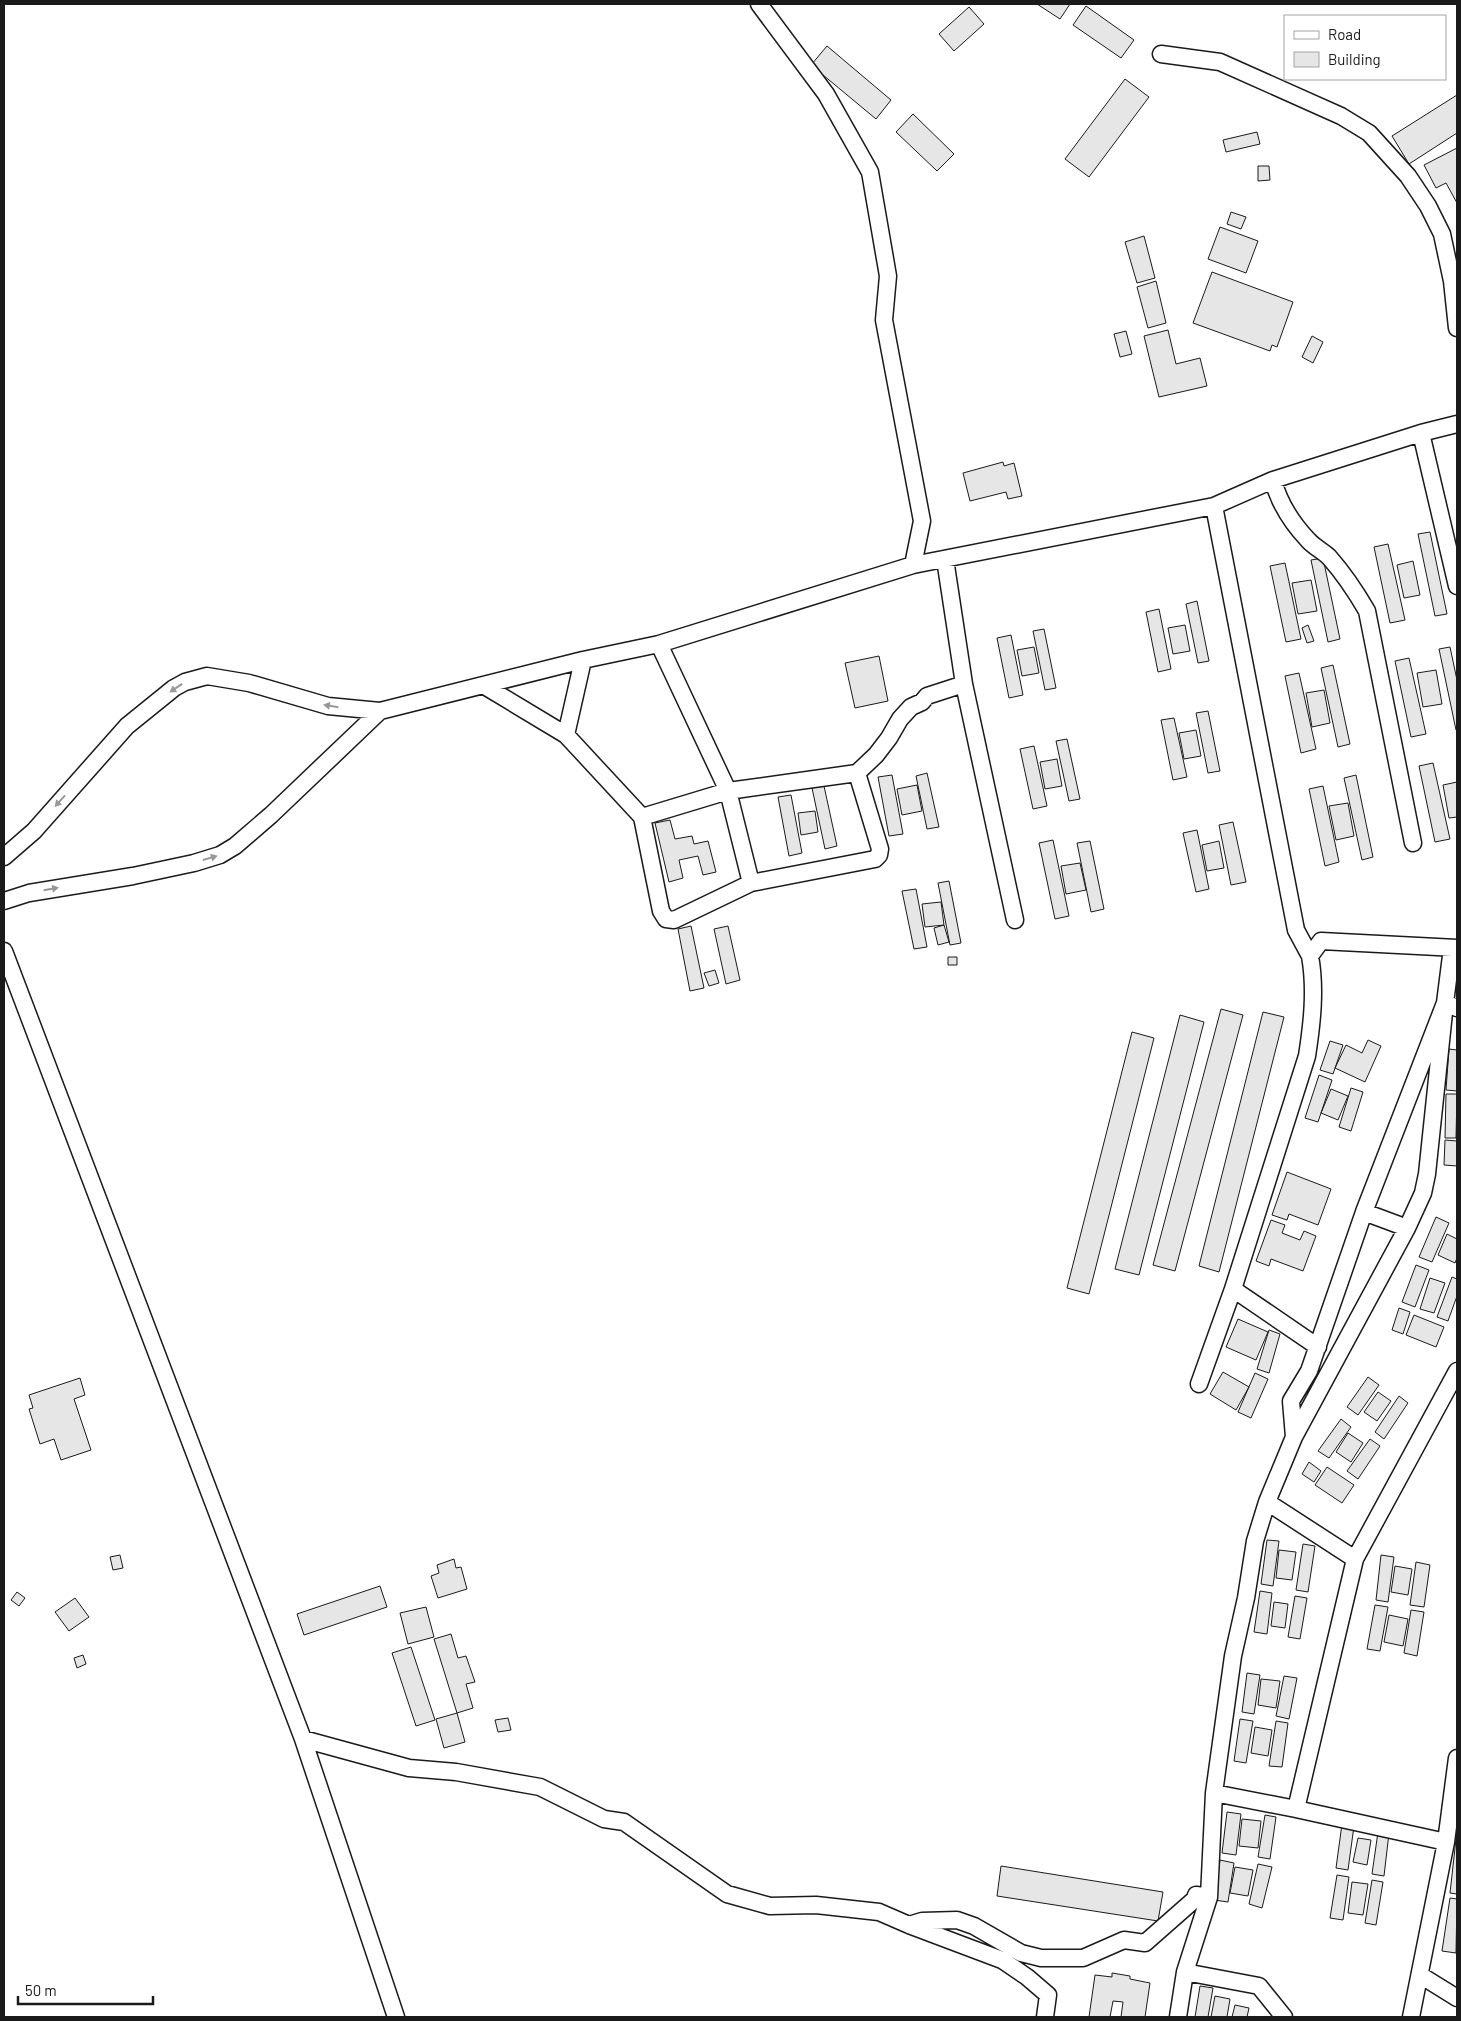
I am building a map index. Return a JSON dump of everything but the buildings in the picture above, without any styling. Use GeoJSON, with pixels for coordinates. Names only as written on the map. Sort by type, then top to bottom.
{"type":"FeatureCollection","features":[{"type":"Feature","properties":{"kind":"street"},"geometry":{"type":"LineString","coordinates":[[760,4],[826,94],[870,172],[888,276],[884,320],[922,521],[913,565]]}},
{"type":"Feature","properties":{"kind":"street"},"geometry":{"type":"LineString","coordinates":[[1161,54],[1220,62],[1341,116],[1369,134],[1408,176],[1428,206],[1442,234],[1452,281],[1457,328]]}},
{"type":"Feature","properties":{"kind":"street"},"geometry":{"type":"LineString","coordinates":[[4,857],[34,831],[127,726],[174,688],[185,682],[207,676],[249,683],[328,706],[380,711],[583,660],[658,644],[913,565],[1214,506],[1273,480],[1421,433],[1457,424]]}},
{"type":"Feature","properties":{"kind":"street"},"geometry":{"type":"LineString","coordinates":[[1421,433],[1457,586]]}},
{"type":"Feature","properties":{"kind":"street"},"geometry":{"type":"LineString","coordinates":[[1273,480],[1278,499],[1291,519],[1308,542],[1327,555],[1351,584],[1367,611],[1413,843]]}},
{"type":"Feature","properties":{"kind":"street"},"geometry":{"type":"LineString","coordinates":[[1199,1384],[1233,1289],[1307,1056],[1312,1024],[1314,975],[1310,956],[1296,930],[1214,506]]}},
{"type":"Feature","properties":{"kind":"street"},"geometry":{"type":"LineString","coordinates":[[945,559],[964,684],[1015,920]]}},
{"type":"Feature","properties":{"kind":"street"},"geometry":{"type":"LineString","coordinates":[[658,644],[728,791],[751,883]]}},
{"type":"Feature","properties":{"kind":"street"},"geometry":{"type":"LineString","coordinates":[[566,735],[583,660]]}},
{"type":"Feature","properties":{"kind":"street"},"geometry":{"type":"LineString","coordinates":[[642,817],[728,791],[857,773],[876,755],[900,719],[911,707],[922,702],[927,696],[964,684]]}},
{"type":"Feature","properties":{"kind":"street"},"geometry":{"type":"LineString","coordinates":[[483,686],[566,735],[642,817],[661,911],[666,919],[674,920],[751,883],[875,859],[879,855],[880,849],[857,773]]}},
{"type":"Feature","properties":{"kind":"street"},"geometry":{"type":"LineString","coordinates":[[4,901],[29,893],[168,868],[220,855],[235,846],[271,815],[380,711]]}},
{"type":"Feature","properties":{"kind":"street"},"geometry":{"type":"LineString","coordinates":[[1178,2017],[1185,1972],[1209,1897],[1214,1793],[1233,1656],[1256,1541],[1267,1502],[1294,1437],[1407,1228],[1423,1193],[1451,1005],[1455,948],[1321,941],[1296,930]]}},
{"type":"Feature","properties":{"kind":"street"},"geometry":{"type":"LineString","coordinates":[[1310,956],[1321,941]]}},
{"type":"Feature","properties":{"kind":"street"},"geometry":{"type":"LineString","coordinates":[[4,951],[303,1739],[396,2017]]}},
{"type":"Feature","properties":{"kind":"street"},"geometry":{"type":"LineString","coordinates":[[1294,1437],[1291,1401],[1310,1371],[1364,1212],[1451,1005]]}},
{"type":"Feature","properties":{"kind":"street"},"geometry":{"type":"LineString","coordinates":[[1364,1212],[1407,1228]]}},
{"type":"Feature","properties":{"kind":"street"},"geometry":{"type":"LineString","coordinates":[[1233,1289],[1318,1347]]}},
{"type":"Feature","properties":{"kind":"street"},"geometry":{"type":"LineString","coordinates":[[1296,1809],[1355,1560],[1457,1371]]}},
{"type":"Feature","properties":{"kind":"street"},"geometry":{"type":"LineString","coordinates":[[1267,1502],[1355,1560]]}},
{"type":"Feature","properties":{"kind":"street"},"geometry":{"type":"LineString","coordinates":[[303,1739],[409,1768],[456,1772],[540,1787],[604,1819],[624,1822],[727,1894],[748,1901],[770,1906],[816,1905],[879,1912],[1002,1960],[1027,1977],[1048,1995],[1045,2017]]}},
{"type":"Feature","properties":{"kind":"street"},"geometry":{"type":"LineString","coordinates":[[1411,2017],[1446,1842],[1457,1758]]}},
{"type":"Feature","properties":{"kind":"street"},"geometry":{"type":"LineString","coordinates":[[1214,1793],[1446,1842]]}},
{"type":"Feature","properties":{"kind":"street"},"geometry":{"type":"LineString","coordinates":[[909,1925],[922,1921],[957,1920],[974,1926],[1019,1951],[1041,1958],[1083,1958],[1124,1940],[1144,1943],[1195,1899],[1196,1895],[1209,1897]]}},
{"type":"Feature","properties":{"kind":"street"},"geometry":{"type":"LineString","coordinates":[[1019,1951],[1027,1977]]}},
{"type":"Feature","properties":{"kind":"street"},"geometry":{"type":"LineString","coordinates":[[1185,1972],[1259,1986],[1284,2017]]}},
{"type":"Feature","properties":{"kind":"street"},"geometry":{"type":"LineString","coordinates":[[1420,1974],[1457,1998]]}}]}
